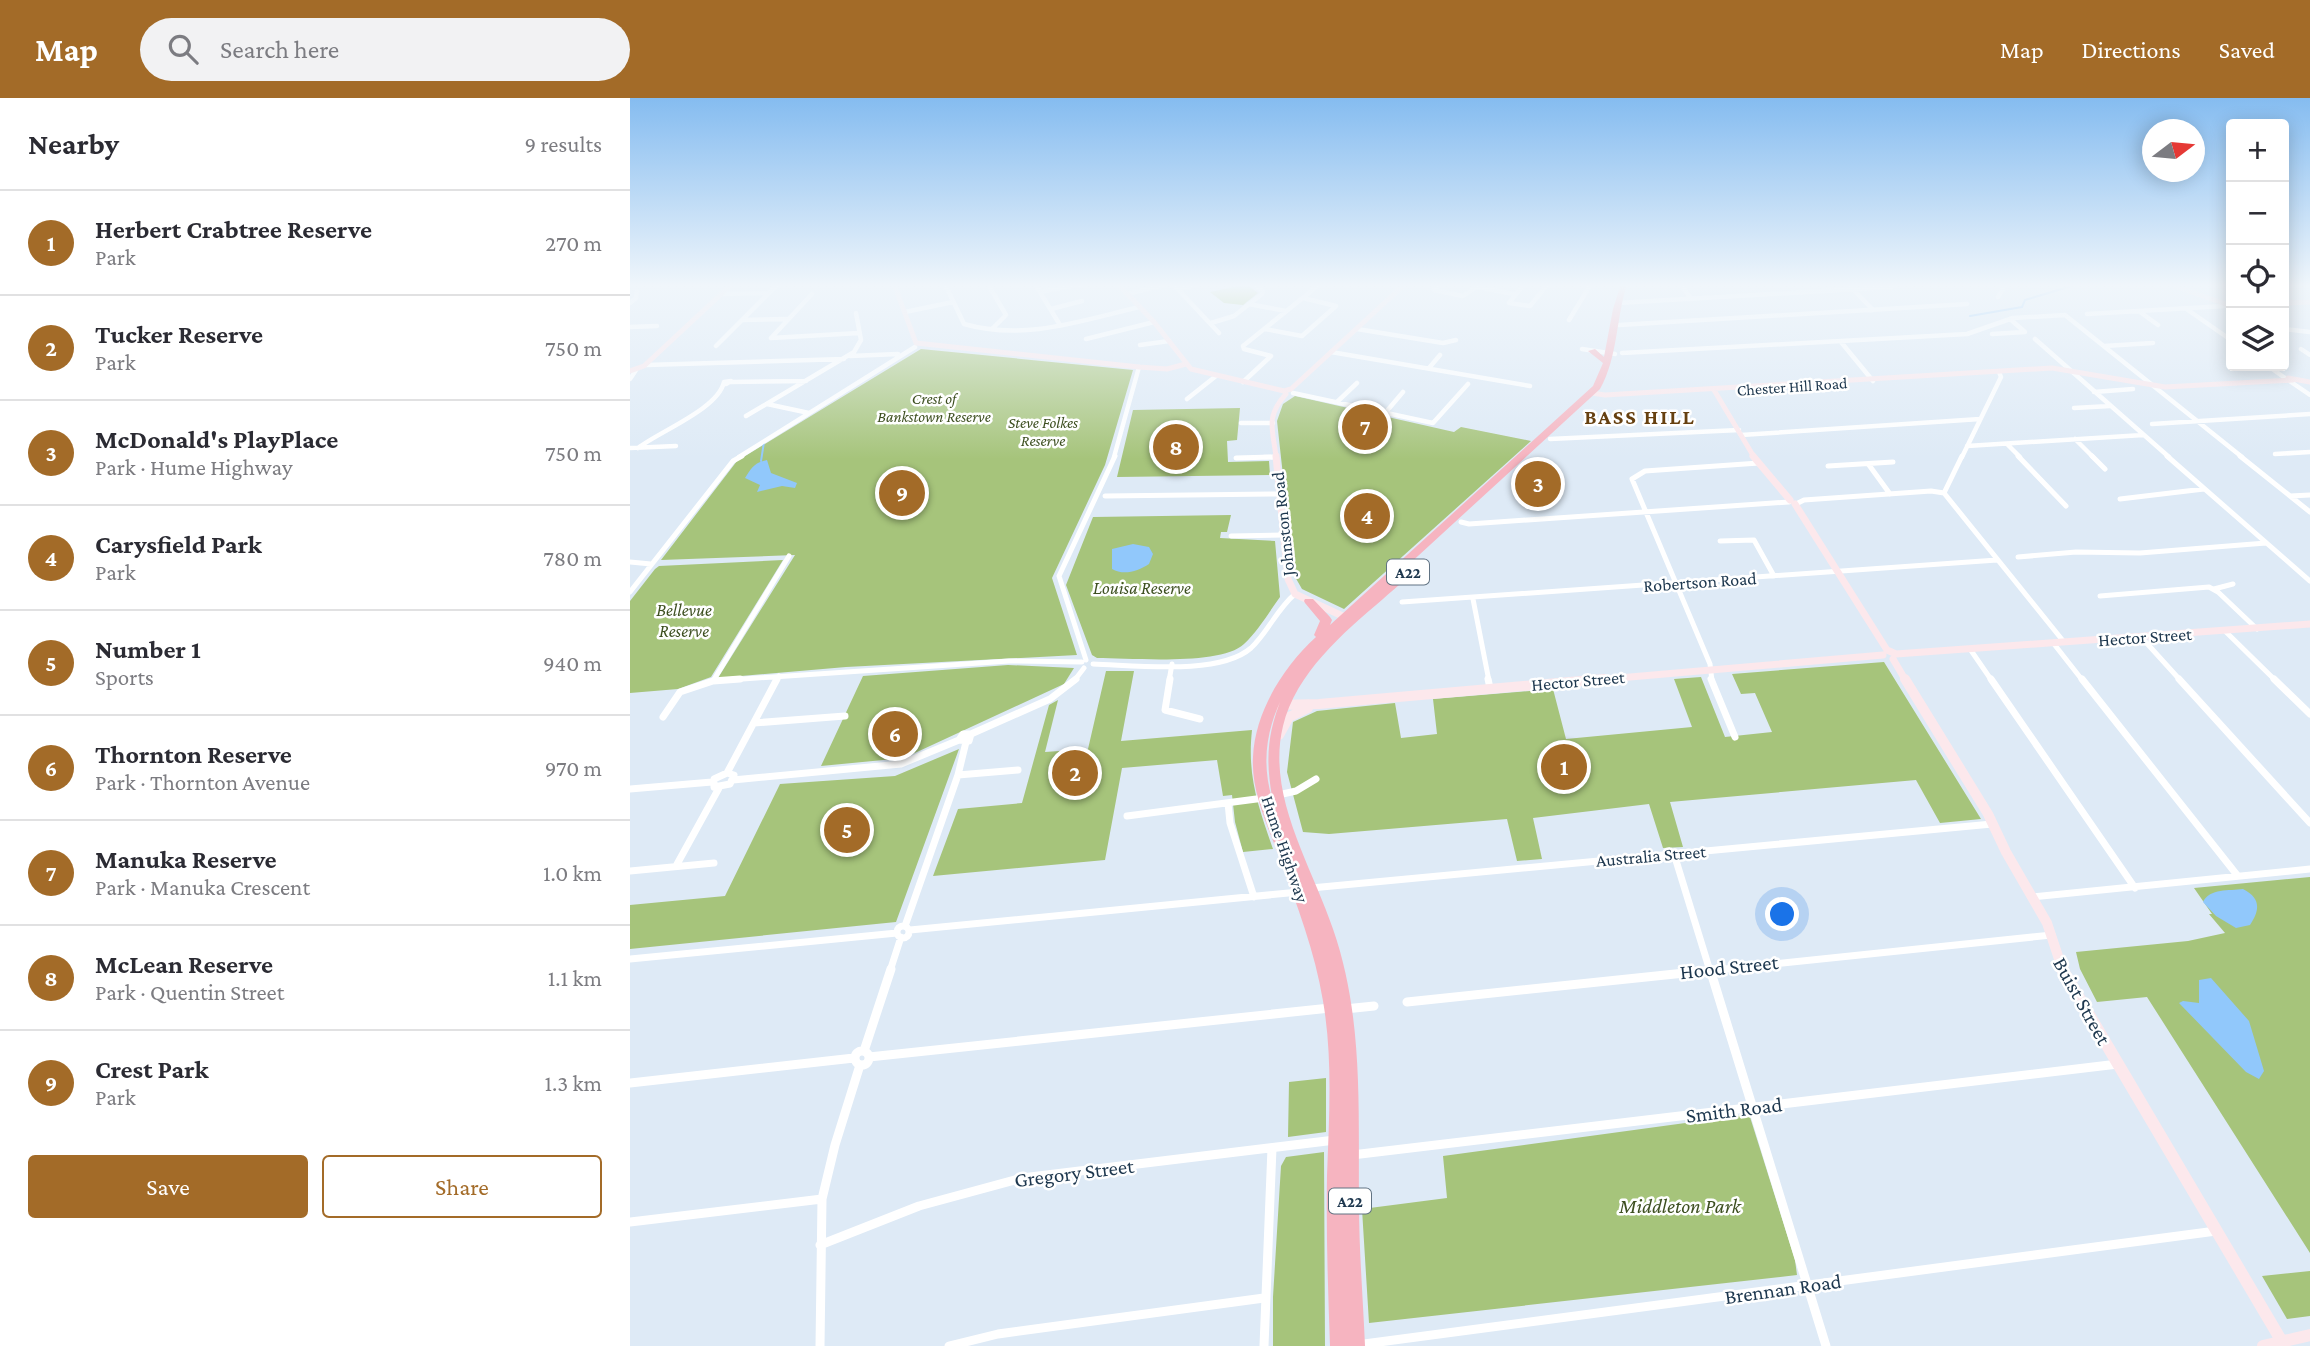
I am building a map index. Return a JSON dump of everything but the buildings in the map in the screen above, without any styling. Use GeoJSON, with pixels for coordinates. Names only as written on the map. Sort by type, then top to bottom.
{"type":"FeatureCollection","features":[{"type":"Feature","properties":{"kind":"highway","name":"Hume Highway"},"geometry":{"type":"LineString","coordinates":[[1612,353],[1614,342]]}},
{"type":"Feature","properties":{"kind":"highway","name":"Hume Highway"},"geometry":{"type":"LineString","coordinates":[[1272,797],[1273,749],[1281,687],[1310,649],[1349,619],[1461,522],[1595,393],[1615,342]]}},
{"type":"Feature","properties":{"kind":"highway"},"geometry":{"type":"LineString","coordinates":[[1612,353],[1593,351],[1612,353]]}},
{"type":"Feature","properties":{"kind":"highway","name":"Hume Highway"},"geometry":{"type":"LineString","coordinates":[[1355,1346],[1351,1056],[1340,1009],[1317,945],[1305,890],[1272,797],[1261,780],[1260,750],[1278,705],[1349,619],[1595,393]]}},
{"type":"Feature","properties":{"kind":"highway"},"geometry":{"type":"LineString","coordinates":[[1309,601],[1325,615],[1327,622],[1310,649]]}},
{"type":"Feature","properties":{"kind":"highway","name":"Hume Highway"},"geometry":{"type":"LineString","coordinates":[[1340,1009],[1336,1241],[1340,1346]]}},
{"type":"Feature","properties":{"kind":"main road","name":"Hector Street"},"geometry":{"type":"LineString","coordinates":[[1330,703],[1890,654]]}},
{"type":"Feature","properties":{"kind":"street"},"geometry":{"type":"LineString","coordinates":[[646,365],[670,342]]}},
{"type":"Feature","properties":{"kind":"street"},"geometry":{"type":"LineString","coordinates":[[716,346],[720,342]]}},
{"type":"Feature","properties":{"kind":"street"},"geometry":{"type":"LineString","coordinates":[[746,416],[846,358],[859,342]]}},
{"type":"Feature","properties":{"kind":"street"},"geometry":{"type":"LineString","coordinates":[[1140,345],[1160,342]]}},
{"type":"Feature","properties":{"kind":"street"},"geometry":{"type":"LineString","coordinates":[[1170,342],[1186,365],[1194,370],[1435,422],[1468,384]]}},
{"type":"Feature","properties":{"kind":"street"},"geometry":{"type":"LineString","coordinates":[[1243,382],[1272,354],[1242,350],[1248,342]]}},
{"type":"Feature","properties":{"kind":"street","name":"Johnston Road"},"geometry":{"type":"LineString","coordinates":[[1342,342],[1274,407],[1273,423],[1287,579],[1295,594],[1349,619]]}},
{"type":"Feature","properties":{"kind":"street"},"geometry":{"type":"LineString","coordinates":[[1612,353],[1836,342]]}},
{"type":"Feature","properties":{"kind":"street"},"geometry":{"type":"LineString","coordinates":[[1841,342],[1873,381]]}},
{"type":"Feature","properties":{"kind":"street"},"geometry":{"type":"LineString","coordinates":[[2039,342],[2310,582]]}},
{"type":"Feature","properties":{"kind":"street"},"geometry":{"type":"LineString","coordinates":[[2099,342],[2310,512]]}},
{"type":"Feature","properties":{"kind":"street"},"geometry":{"type":"LineString","coordinates":[[2104,346],[2153,343]]}},
{"type":"Feature","properties":{"kind":"street"},"geometry":{"type":"LineString","coordinates":[[630,592],[727,466],[756,445],[918,345],[1139,367],[1167,369],[1186,365]]}},
{"type":"Feature","properties":{"kind":"street"},"geometry":{"type":"LineString","coordinates":[[2301,349],[2310,355]]}},
{"type":"Feature","properties":{"kind":"street"},"geometry":{"type":"LineString","coordinates":[[1331,352],[1530,386]]}},
{"type":"Feature","properties":{"kind":"street"},"geometry":{"type":"LineString","coordinates":[[630,379],[633,370],[646,365],[898,354]]}},
{"type":"Feature","properties":{"kind":"street"},"geometry":{"type":"LineString","coordinates":[[1429,368],[1440,355]]}},
{"type":"Feature","properties":{"kind":"street"},"geometry":{"type":"LineString","coordinates":[[676,866],[719,788],[733,780],[901,764],[972,738],[971,734],[1060,692],[1076,680],[1086,663],[1059,576],[1113,461],[1139,367]]}},
{"type":"Feature","properties":{"kind":"street","name":"Chester Hill Road"},"geometry":{"type":"LineString","coordinates":[[1595,393],[1714,390],[2069,369],[2152,386],[2288,380],[2310,382]]}},
{"type":"Feature","properties":{"kind":"street"},"geometry":{"type":"LineString","coordinates":[[2275,371],[2310,395]]}},
{"type":"Feature","properties":{"kind":"street"},"geometry":{"type":"LineString","coordinates":[[1944,493],[2001,377],[1999,372]]}},
{"type":"Feature","properties":{"kind":"street"},"geometry":{"type":"LineString","coordinates":[[1187,399],[1216,376]]}},
{"type":"Feature","properties":{"kind":"street"},"geometry":{"type":"LineString","coordinates":[[638,447],[703,408],[728,383],[806,381]]}},
{"type":"Feature","properties":{"kind":"street"},"geometry":{"type":"LineString","coordinates":[[1337,402],[1357,383]]}},
{"type":"Feature","properties":{"kind":"street"},"geometry":{"type":"LineString","coordinates":[[2094,392],[2133,389]]}},
{"type":"Feature","properties":{"kind":"street","name":"Buist Street"},"geometry":{"type":"LineString","coordinates":[[1714,390],[1759,463],[1795,502],[1992,824],[2052,935],[2057,961],[2281,1340]]}},
{"type":"Feature","properties":{"kind":"street"},"geometry":{"type":"LineString","coordinates":[[1386,412],[1403,393]]}},
{"type":"Feature","properties":{"kind":"street"},"geometry":{"type":"LineString","coordinates":[[766,404],[809,412]]}},
{"type":"Feature","properties":{"kind":"street"},"geometry":{"type":"LineString","coordinates":[[2074,408],[2110,406]]}},
{"type":"Feature","properties":{"kind":"street"},"geometry":{"type":"LineString","coordinates":[[2152,424],[2310,414]]}},
{"type":"Feature","properties":{"kind":"street"},"geometry":{"type":"LineString","coordinates":[[1550,439],[1980,419]]}},
{"type":"Feature","properties":{"kind":"street"},"geometry":{"type":"LineString","coordinates":[[1241,423],[1273,423]]}},
{"type":"Feature","properties":{"kind":"street"},"geometry":{"type":"LineString","coordinates":[[1967,446],[2143,435]]}},
{"type":"Feature","properties":{"kind":"street"},"geometry":{"type":"LineString","coordinates":[[2074,439],[2105,468]]}},
{"type":"Feature","properties":{"kind":"street"},"geometry":{"type":"LineString","coordinates":[[2007,444],[2066,506]]}},
{"type":"Feature","properties":{"kind":"street"},"geometry":{"type":"LineString","coordinates":[[630,448],[676,446]]}},
{"type":"Feature","properties":{"kind":"street"},"geometry":{"type":"LineString","coordinates":[[2275,454],[2310,452]]}},
{"type":"Feature","properties":{"kind":"street"},"geometry":{"type":"LineString","coordinates":[[1236,458],[1276,457]]}},
{"type":"Feature","properties":{"kind":"street"},"geometry":{"type":"LineString","coordinates":[[1828,466],[1893,462]]}},
{"type":"Feature","properties":{"kind":"street"},"geometry":{"type":"LineString","coordinates":[[1735,737],[1676,583],[1632,479],[1636,474],[1645,471],[1759,463]]}},
{"type":"Feature","properties":{"kind":"street"},"geometry":{"type":"LineString","coordinates":[[1869,465],[1890,494]]}},
{"type":"Feature","properties":{"kind":"street"},"geometry":{"type":"LineString","coordinates":[[2120,499],[2204,489]]}},
{"type":"Feature","properties":{"kind":"street"},"geometry":{"type":"LineString","coordinates":[[1461,522],[1491,523],[1890,494],[1944,493]]}},
{"type":"Feature","properties":{"kind":"street"},"geometry":{"type":"LineString","coordinates":[[1944,493],[2064,642]]}},
{"type":"Feature","properties":{"kind":"street"},"geometry":{"type":"LineString","coordinates":[[1105,496],[1279,494]]}},
{"type":"Feature","properties":{"kind":"street"},"geometry":{"type":"LineString","coordinates":[[2290,496],[2310,495]]}},
{"type":"Feature","properties":{"kind":"street"},"geometry":{"type":"LineString","coordinates":[[1231,536],[1283,535]]}},
{"type":"Feature","properties":{"kind":"street"},"geometry":{"type":"LineString","coordinates":[[1720,541],[1752,539],[1774,576]]}},
{"type":"Feature","properties":{"kind":"street"},"geometry":{"type":"LineString","coordinates":[[2018,557],[2076,552],[2140,553],[2266,543]]}},
{"type":"Feature","properties":{"kind":"street"},"geometry":{"type":"LineString","coordinates":[[713,681],[789,556]]}},
{"type":"Feature","properties":{"kind":"street","name":"Robertson Road"},"geometry":{"type":"LineString","coordinates":[[1402,602],[1997,560]]}},
{"type":"Feature","properties":{"kind":"street"},"geometry":{"type":"LineString","coordinates":[[630,562],[651,564]]}},
{"type":"Feature","properties":{"kind":"street"},"geometry":{"type":"LineString","coordinates":[[2100,596],[2206,587],[2214,589],[2233,584]]}},
{"type":"Feature","properties":{"kind":"street"},"geometry":{"type":"LineString","coordinates":[[2214,589],[2257,629]]}},
{"type":"Feature","properties":{"kind":"street"},"geometry":{"type":"LineString","coordinates":[[663,717],[680,692],[713,681],[1009,661],[1172,664],[1221,662],[1244,653],[1295,594]]}},
{"type":"Feature","properties":{"kind":"street"},"geometry":{"type":"LineString","coordinates":[[1472,599],[1490,688]]}},
{"type":"Feature","properties":{"kind":"street","name":"Hector Street"},"geometry":{"type":"LineString","coordinates":[[1890,654],[2309,625]]}},
{"type":"Feature","properties":{"kind":"street"},"geometry":{"type":"LineString","coordinates":[[2225,631],[2310,714]]}},
{"type":"Feature","properties":{"kind":"street"},"geometry":{"type":"LineString","coordinates":[[2142,638],[2310,823]]}},
{"type":"Feature","properties":{"kind":"street"},"geometry":{"type":"LineString","coordinates":[[2054,644],[2237,875]]}},
{"type":"Feature","properties":{"kind":"street"},"geometry":{"type":"LineString","coordinates":[[1970,649],[2135,888]]}},
{"type":"Feature","properties":{"kind":"street"},"geometry":{"type":"LineString","coordinates":[[1172,664],[1166,710],[1200,719]]}},
{"type":"Feature","properties":{"kind":"street"},"geometry":{"type":"LineString","coordinates":[[1301,674],[1297,688],[1299,697],[1330,703]]}},
{"type":"Feature","properties":{"kind":"street"},"geometry":{"type":"LineString","coordinates":[[630,789],[712,782],[727,773],[779,676]]}},
{"type":"Feature","properties":{"kind":"street"},"geometry":{"type":"LineString","coordinates":[[1273,749],[1292,715],[1330,703]]}},
{"type":"Feature","properties":{"kind":"street","name":"Hector Street"},"geometry":{"type":"LineString","coordinates":[[1278,705],[1330,703]]}},
{"type":"Feature","properties":{"kind":"street"},"geometry":{"type":"LineString","coordinates":[[754,723],[845,716]]}},
{"type":"Feature","properties":{"kind":"street"},"geometry":{"type":"LineString","coordinates":[[630,959],[899,935],[908,928],[958,775],[963,741]]}},
{"type":"Feature","properties":{"kind":"street"},"geometry":{"type":"LineString","coordinates":[[958,775],[1017,770]]}},
{"type":"Feature","properties":{"kind":"street"},"geometry":{"type":"LineString","coordinates":[[727,773],[734,775],[733,780]]}},
{"type":"Feature","properties":{"kind":"street"},"geometry":{"type":"LineString","coordinates":[[1127,816],[1272,797],[1296,791],[1316,779]]}},
{"type":"Feature","properties":{"kind":"street"},"geometry":{"type":"LineString","coordinates":[[712,782],[714,787],[719,788]]}},
{"type":"Feature","properties":{"kind":"street"},"geometry":{"type":"LineString","coordinates":[[1228,803],[1230,823],[1254,897]]}},
{"type":"Feature","properties":{"kind":"street","name":"Australia Street"},"geometry":{"type":"LineString","coordinates":[[908,928],[1254,897],[1992,824]]}},
{"type":"Feature","properties":{"kind":"street"},"geometry":{"type":"LineString","coordinates":[[1674,854],[1826,1346]]}},
{"type":"Feature","properties":{"kind":"street"},"geometry":{"type":"LineString","coordinates":[[630,871],[714,863]]}},
{"type":"Feature","properties":{"kind":"street"},"geometry":{"type":"LineString","coordinates":[[2031,897],[2310,869]]}},
{"type":"Feature","properties":{"kind":"street"},"geometry":{"type":"LineString","coordinates":[[867,1054],[899,935]]}},
{"type":"Feature","properties":{"kind":"street","name":"Hood Street"},"geometry":{"type":"LineString","coordinates":[[1406,1002],[2052,935]]}},
{"type":"Feature","properties":{"kind":"street"},"geometry":{"type":"LineString","coordinates":[[630,1083],[857,1062],[867,1054],[1374,1006]]}},
{"type":"Feature","properties":{"kind":"street"},"geometry":{"type":"LineString","coordinates":[[810,1346],[820,1343],[822,1199],[857,1062]]}},
{"type":"Feature","properties":{"kind":"street","name":"Smith Road"},"geometry":{"type":"LineString","coordinates":[[1351,1155],[2118,1064]]}},
{"type":"Feature","properties":{"kind":"street","name":"Gregory Street"},"geometry":{"type":"LineString","coordinates":[[820,1245],[906,1209],[973,1188],[1022,1178],[1337,1140]]}},
{"type":"Feature","properties":{"kind":"street"},"geometry":{"type":"LineString","coordinates":[[1264,1346],[1272,1148]]}},
{"type":"Feature","properties":{"kind":"street"},"geometry":{"type":"LineString","coordinates":[[630,1222],[822,1199]]}},
{"type":"Feature","properties":{"kind":"street","name":"Brennan Road"},"geometry":{"type":"LineString","coordinates":[[1349,1346],[2216,1231]]}},
{"type":"Feature","properties":{"kind":"street"},"geometry":{"type":"LineString","coordinates":[[949,1346],[998,1334],[1264,1298]]}},
{"type":"Feature","properties":{"kind":"street"},"geometry":{"type":"LineString","coordinates":[[2263,1346],[2310,1335]]}},
{"type":"Feature","properties":{"kind":"green space"},"geometry":{"type":"Polygon","coordinates":[[[921,349],[1133,370],[1105,465],[1052,578],[1077,655],[846,667],[718,678],[795,555],[661,560],[737,461],[921,349]]]}},
{"type":"Feature","properties":{"kind":"green space"},"geometry":{"type":"Polygon","coordinates":[[[1295,396],[1454,432],[1461,427],[1531,441],[1344,609],[1302,589],[1294,575],[1277,421],[1283,404],[1295,396]]]}},
{"type":"Feature","properties":{"kind":"green space"},"geometry":{"type":"Polygon","coordinates":[[[1240,408],[1237,440],[1227,441],[1228,462],[1269,461],[1270,475],[1117,477],[1133,410],[1240,408]]]}},
{"type":"Feature","properties":{"kind":"green space","name":"Louisa Reserve"},"geometry":{"type":"Polygon","coordinates":[[[1231,515],[1227,532],[1221,532],[1220,538],[1275,541],[1280,597],[1249,639],[1232,651],[1196,658],[1097,658],[1092,655],[1066,585],[1093,517],[1231,515]]]}},
{"type":"Feature","properties":{"kind":"green space","name":"Bellevue Reserve"},"geometry":{"type":"Polygon","coordinates":[[[783,560],[711,677],[678,689],[630,693],[630,601],[655,569],[659,566],[783,560]]]}},
{"type":"Feature","properties":{"kind":"green space"},"geometry":{"type":"Polygon","coordinates":[[[1884,662],[1981,819],[1940,823],[1916,780],[1670,802],[1683,847],[1663,848],[1649,804],[1533,818],[1542,859],[1517,861],[1507,819],[1329,834],[1303,832],[1287,772],[1293,722],[1317,711],[1395,703],[1401,738],[1437,734],[1433,699],[1553,689],[1566,739],[1692,727],[1674,679],[1701,677],[1725,737],[1772,732],[1755,693],[1741,694],[1732,674],[1884,662]]]}},
{"type":"Feature","properties":{"kind":"green space"},"geometry":{"type":"Polygon","coordinates":[[[1008,665],[1074,668],[1064,684],[904,758],[821,766],[863,676],[1008,665]]]}},
{"type":"Feature","properties":{"kind":"green space"},"geometry":{"type":"Polygon","coordinates":[[[1106,671],[1134,671],[1121,741],[1252,730],[1252,777],[1273,849],[1243,852],[1235,822],[1232,795],[1223,796],[1217,760],[1122,768],[1105,860],[933,876],[958,809],[1022,803],[1049,705],[1058,700],[1045,752],[1088,749],[1106,671]]]}},
{"type":"Feature","properties":{"kind":"green space"},"geometry":{"type":"Polygon","coordinates":[[[959,749],[896,922],[630,949],[630,905],[725,896],[780,784],[895,776],[959,749]]]}},
{"type":"Feature","properties":{"kind":"green space"},"geometry":{"type":"Polygon","coordinates":[[[2310,877],[2310,1253],[2147,997],[2097,1002],[2080,969],[2076,952],[2188,941],[2225,933],[2209,914],[2212,914],[2194,888],[2310,877]]]}},
{"type":"Feature","properties":{"kind":"green space"},"geometry":{"type":"Polygon","coordinates":[[[1326,1078],[1326,1132],[1288,1137],[1289,1082],[1326,1078]]]}},
{"type":"Feature","properties":{"kind":"green space","name":"Middleton Park"},"geometry":{"type":"Polygon","coordinates":[[[1744,1115],[1750,1117],[1795,1260],[1797,1275],[1369,1323],[1362,1209],[1447,1198],[1443,1156],[1744,1115]]]}},
{"type":"Feature","properties":{"kind":"green space"},"geometry":{"type":"Polygon","coordinates":[[[1324,1152],[1325,1346],[1273,1346],[1273,1297],[1281,1166],[1286,1157],[1324,1152]]]}},
{"type":"Feature","properties":{"kind":"green space"},"geometry":{"type":"Polygon","coordinates":[[[2310,1271],[2310,1316],[2287,1319],[2262,1276],[2310,1271]]]}},
{"type":"Feature","properties":{"kind":"water"},"geometry":{"type":"Polygon","coordinates":[[[767,460],[771,473],[797,483],[795,488],[782,486],[757,492],[760,485],[745,478],[755,465],[767,460]]]}},
{"type":"Feature","properties":{"kind":"water"},"geometry":{"type":"Polygon","coordinates":[[[1133,544],[1149,547],[1153,554],[1149,564],[1131,572],[1112,569],[1112,549],[1133,544]]]}},
{"type":"Feature","properties":{"kind":"water"},"geometry":{"type":"Polygon","coordinates":[[[2243,889],[2253,896],[2257,905],[2250,925],[2236,928],[2216,916],[2203,902],[2215,892],[2243,889]]]}},
{"type":"Feature","properties":{"kind":"water"},"geometry":{"type":"Polygon","coordinates":[[[2211,978],[2249,1021],[2264,1071],[2259,1079],[2246,1072],[2179,1003],[2199,1003],[2199,980],[2211,978]]]}},
{"type":"Feature","properties":{"kind":"waterway"},"geometry":{"type":"LineString","coordinates":[[761,461],[764,442]]}},
{"type":"Feature","properties":{"kind":"place","name":"Manuka Reserve"},"geometry":{"type":"Point","coordinates":[1365,427]}},
{"type":"Feature","properties":{"kind":"place","name":"McLean Reserve"},"geometry":{"type":"Point","coordinates":[1176,447]}},
{"type":"Feature","properties":{"kind":"place","name":"McDonald's PlayPlace"},"geometry":{"type":"Point","coordinates":[1538,484]}},
{"type":"Feature","properties":{"kind":"place","name":"Crest Park"},"geometry":{"type":"Point","coordinates":[902,493]}},
{"type":"Feature","properties":{"kind":"place","name":"Carysfield Park"},"geometry":{"type":"Point","coordinates":[1367,516]}},
{"type":"Feature","properties":{"kind":"place","name":"Thornton Reserve"},"geometry":{"type":"Point","coordinates":[895,734]}},
{"type":"Feature","properties":{"kind":"place","name":"Herbert Crabtree Reserve"},"geometry":{"type":"Point","coordinates":[1564,767]}},
{"type":"Feature","properties":{"kind":"place","name":"Tucker Reserve"},"geometry":{"type":"Point","coordinates":[1075,773]}},
{"type":"Feature","properties":{"kind":"place","name":"Number 1"},"geometry":{"type":"Point","coordinates":[847,830]}},
{"type":"Feature","properties":{"kind":"district","name":"BASS HILL"},"geometry":{"type":"Point","coordinates":[1640,417]}},
{"type":"Feature","properties":{"kind":"park label","name":"Crest of Bankstown Reserve"},"geometry":{"type":"Point","coordinates":[934,407]}},
{"type":"Feature","properties":{"kind":"park label","name":"Steve Folkes Reserve"},"geometry":{"type":"Point","coordinates":[1043,431]}}]}
